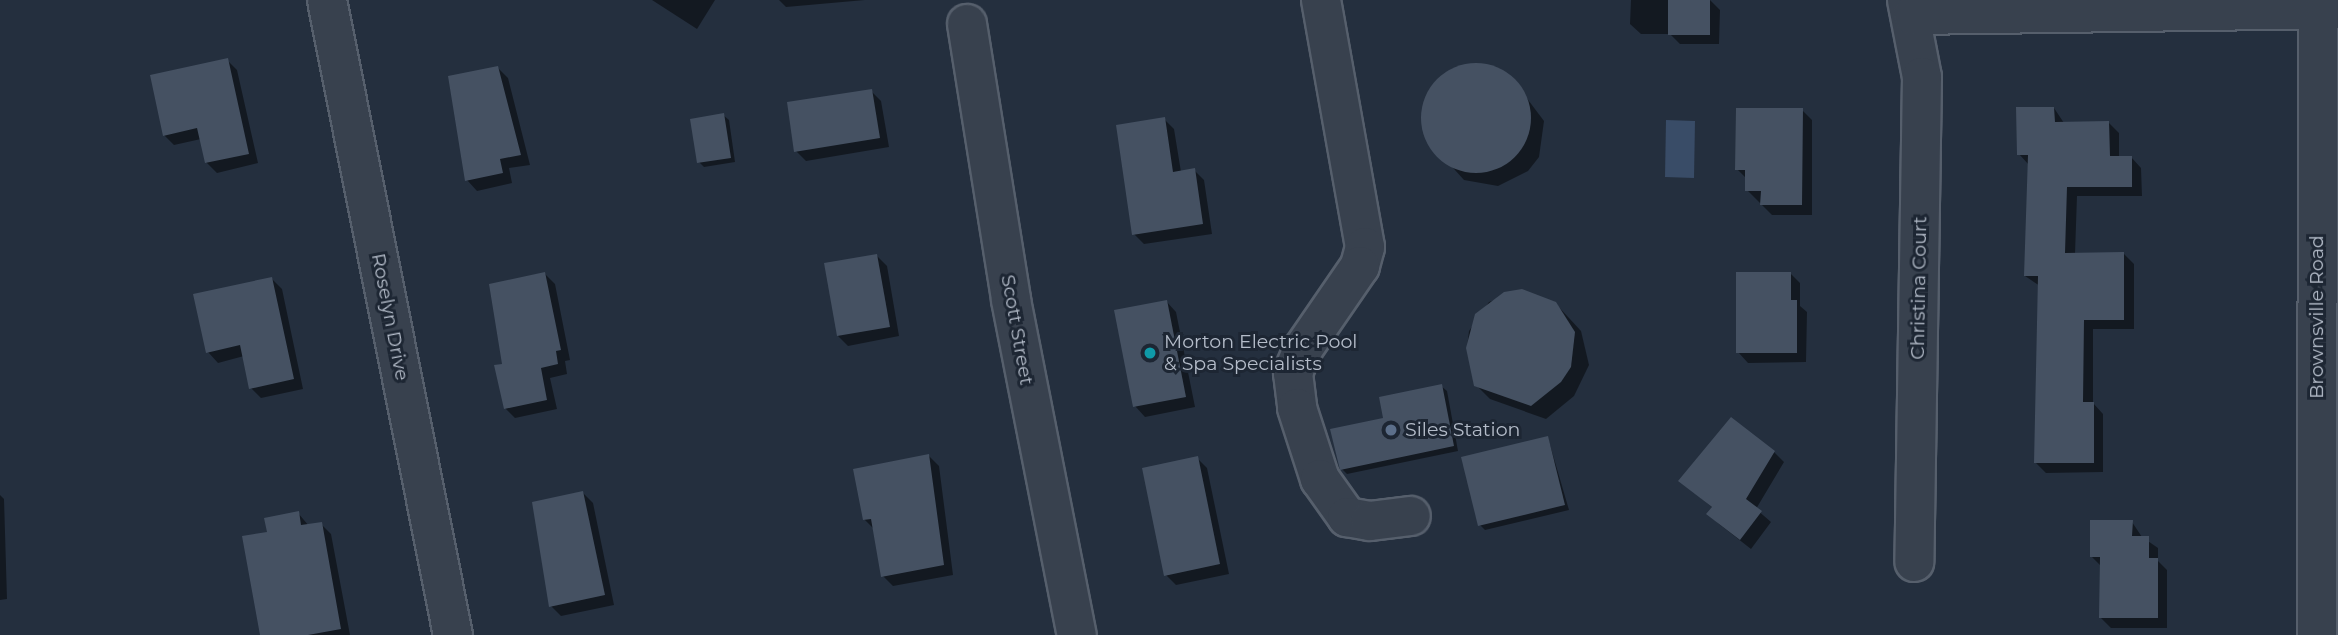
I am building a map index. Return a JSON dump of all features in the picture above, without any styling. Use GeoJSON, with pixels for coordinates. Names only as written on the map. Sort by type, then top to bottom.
{"type":"FeatureCollection","features":[{"type":"Feature","properties":{"kind":"street","name":"Roselyn Drive"},"geometry":{"type":"LineString","coordinates":[[327,0],[453,635]]}},
{"type":"Feature","properties":{"kind":"street"},"geometry":{"type":"LineString","coordinates":[[1321,0],[1365,247],[1360,266],[1303,349],[1293,373],[1297,408],[1320,479],[1347,517],[1370,520],[1411,516]]}},
{"type":"Feature","properties":{"kind":"street"},"geometry":{"type":"LineString","coordinates":[[1910,8],[2325,6]]}},
{"type":"Feature","properties":{"kind":"street","name":"Brownsville Road"},"geometry":{"type":"LineString","coordinates":[[2316,635],[2325,6]]}},
{"type":"Feature","properties":{"kind":"street","name":"Christina Court"},"geometry":{"type":"LineString","coordinates":[[1910,8],[1922,77],[1914,562]]}},
{"type":"Feature","properties":{"kind":"street","name":"Scott Street"},"geometry":{"type":"LineString","coordinates":[[967,24],[1011,300],[1077,635]]}},
{"type":"Feature","properties":{"kind":"water"},"geometry":{"type":"Polygon","coordinates":[[[1666,120],[1695,121],[1694,178],[1665,177],[1666,120]]]}},
{"type":"Feature","properties":{"kind":"building"},"geometry":{"type":"Polygon","coordinates":[[[1668,0],[1710,0],[1710,35],[1668,35],[1668,0]]]}},
{"type":"Feature","properties":{"kind":"building"},"geometry":{"type":"Polygon","coordinates":[[[228,58],[249,154],[205,163],[197,128],[163,136],[150,75],[228,58]]]}},
{"type":"Feature","properties":{"kind":"building"},"geometry":{"type":"Polygon","coordinates":[[[1476,63],[1497,67],[1515,79],[1527,97],[1531,118],[1527,139],[1515,157],[1497,169],[1476,173],[1455,169],[1437,157],[1425,139],[1421,118],[1425,97],[1437,79],[1455,67],[1476,63]]]}},
{"type":"Feature","properties":{"kind":"building"},"geometry":{"type":"Polygon","coordinates":[[[498,66],[521,155],[500,159],[503,173],[465,181],[448,76],[498,66]]]}},
{"type":"Feature","properties":{"kind":"building"},"geometry":{"type":"Polygon","coordinates":[[[872,89],[880,138],[794,152],[787,102],[872,89]]]}},
{"type":"Feature","properties":{"kind":"building"},"geometry":{"type":"Polygon","coordinates":[[[2016,107],[2054,107],[2055,122],[2109,121],[2110,156],[2132,156],[2132,187],[2067,187],[2065,253],[2124,252],[2124,320],[2084,320],[2083,402],[2094,402],[2094,463],[2034,463],[2038,276],[2024,276],[2028,155],[2017,155],[2016,107]]]}},
{"type":"Feature","properties":{"kind":"building"},"geometry":{"type":"Polygon","coordinates":[[[1736,108],[1803,108],[1802,205],[1760,205],[1761,191],[1745,191],[1745,170],[1735,170],[1736,108]]]}},
{"type":"Feature","properties":{"kind":"building"},"geometry":{"type":"Polygon","coordinates":[[[724,113],[731,158],[697,163],[690,119],[724,113]]]}},
{"type":"Feature","properties":{"kind":"building"},"geometry":{"type":"Polygon","coordinates":[[[1165,117],[1173,172],[1195,168],[1203,224],[1132,235],[1116,125],[1165,117]]]}},
{"type":"Feature","properties":{"kind":"building"},"geometry":{"type":"Polygon","coordinates":[[[877,254],[890,327],[837,336],[824,263],[877,254]]]}},
{"type":"Feature","properties":{"kind":"building"},"geometry":{"type":"Polygon","coordinates":[[[545,272],[561,350],[556,351],[558,364],[541,368],[547,400],[504,409],[494,365],[502,364],[489,284],[545,272]]]}},
{"type":"Feature","properties":{"kind":"building"},"geometry":{"type":"Polygon","coordinates":[[[1736,272],[1791,272],[1791,300],[1797,300],[1797,353],[1736,353],[1736,272]]]}},
{"type":"Feature","properties":{"kind":"building"},"geometry":{"type":"Polygon","coordinates":[[[272,277],[294,379],[249,389],[240,345],[206,353],[193,294],[272,277]]]}},
{"type":"Feature","properties":{"kind":"building"},"geometry":{"type":"Polygon","coordinates":[[[1522,289],[1556,302],[1575,332],[1571,367],[1561,382],[1531,406],[1474,386],[1466,348],[1475,314],[1504,292],[1522,289]]]}},
{"type":"Feature","properties":{"kind":"building","name":"Morton Electric Pool & Spa Specialists"},"geometry":{"type":"Polygon","coordinates":[[[1167,300],[1186,397],[1133,407],[1114,310],[1167,300]]]}},
{"type":"Feature","properties":{"kind":"building","name":"Siles Station"},"geometry":{"type":"Polygon","coordinates":[[[1442,384],[1454,446],[1340,470],[1330,429],[1383,418],[1379,397],[1442,384]]]}},
{"type":"Feature","properties":{"kind":"building"},"geometry":{"type":"Polygon","coordinates":[[[1731,417],[1775,451],[1746,499],[1762,511],[1740,540],[1706,514],[1712,507],[1678,481],[1731,417]]]}},
{"type":"Feature","properties":{"kind":"building"},"geometry":{"type":"Polygon","coordinates":[[[1548,436],[1565,505],[1478,526],[1461,457],[1548,436]]]}},
{"type":"Feature","properties":{"kind":"building"},"geometry":{"type":"Polygon","coordinates":[[[929,454],[944,565],[881,577],[871,519],[863,520],[853,469],[929,454]]]}},
{"type":"Feature","properties":{"kind":"building"},"geometry":{"type":"Polygon","coordinates":[[[1198,456],[1220,564],[1164,576],[1142,468],[1198,456]]]}},
{"type":"Feature","properties":{"kind":"building"},"geometry":{"type":"Polygon","coordinates":[[[583,491],[605,595],[549,607],[532,502],[583,491]]]}},
{"type":"Feature","properties":{"kind":"building"},"geometry":{"type":"Polygon","coordinates":[[[299,511],[301,525],[322,522],[341,629],[308,635],[260,635],[242,536],[267,532],[264,518],[299,511]]]}},
{"type":"Feature","properties":{"kind":"building"},"geometry":{"type":"Polygon","coordinates":[[[2090,520],[2133,520],[2132,536],[2149,536],[2149,558],[2158,558],[2158,618],[2099,618],[2100,557],[2090,557],[2090,520]]]}},
{"type":"Feature","properties":{"kind":"place","name":"Morton Electric Pool & Spa Specialists"},"geometry":{"type":"Point","coordinates":[1150,353]}},
{"type":"Feature","properties":{"kind":"place","name":"Siles Station"},"geometry":{"type":"Point","coordinates":[1391,430]}}]}
